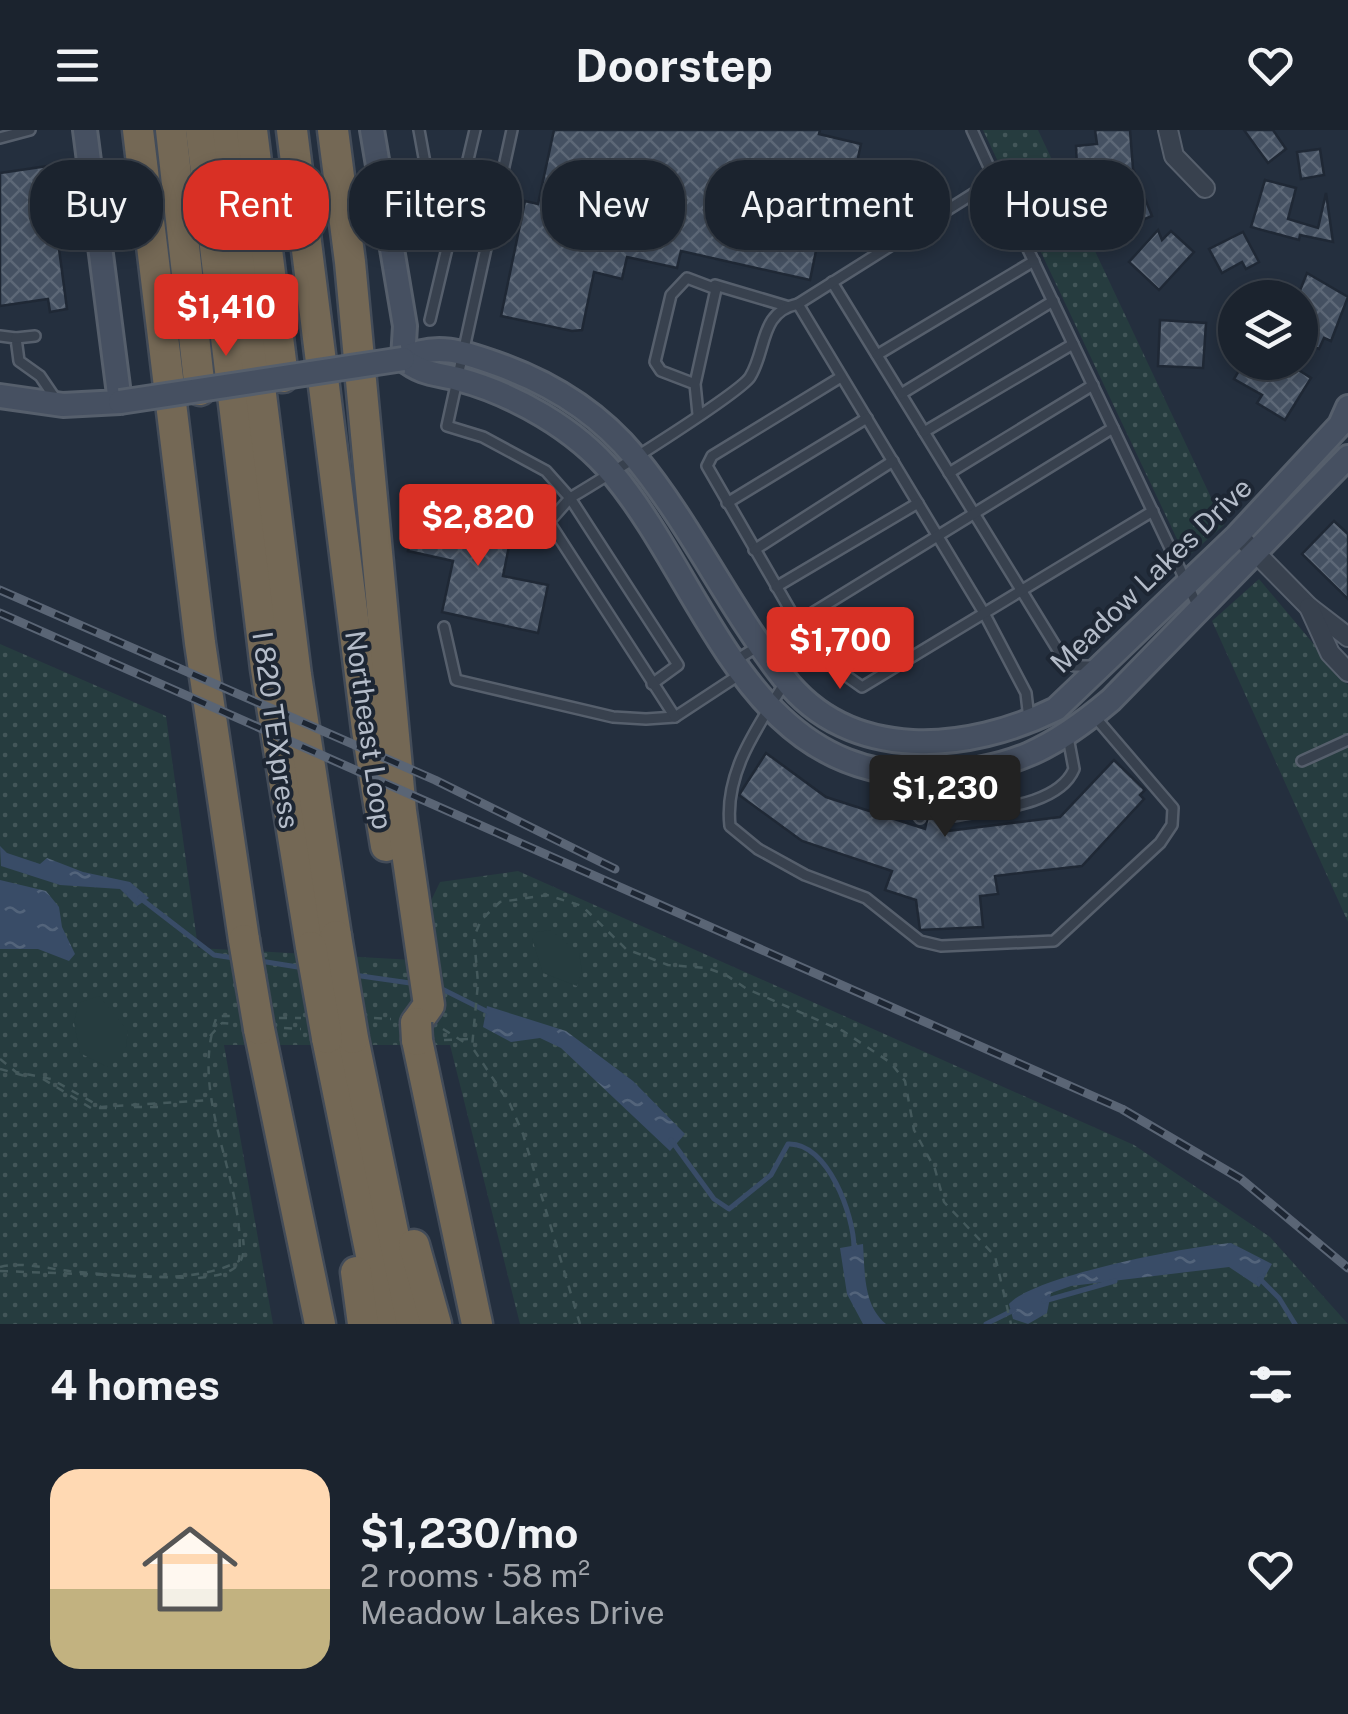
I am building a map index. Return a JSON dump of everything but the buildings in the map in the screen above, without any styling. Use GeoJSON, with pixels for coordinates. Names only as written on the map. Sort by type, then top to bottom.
{"type":"FeatureCollection","features":[{"type":"Feature","properties":{"kind":"highway"},"geometry":{"type":"LineString","coordinates":[[138,130],[200,642],[255,1024],[320,1324]]}},
{"type":"Feature","properties":{"kind":"highway"},"geometry":{"type":"LineString","coordinates":[[171,130],[200,390]]}},
{"type":"Feature","properties":{"kind":"highway","name":"I 820 TEXpress"},"geometry":{"type":"LineString","coordinates":[[201,130],[266,670],[323,941],[350,1031],[412,1324]]}},
{"type":"Feature","properties":{"kind":"highway","name":"I 820 TEXpress"},"geometry":{"type":"LineString","coordinates":[[228,130],[296,675],[323,941]]}},
{"type":"Feature","properties":{"kind":"highway"},"geometry":{"type":"LineString","coordinates":[[252,130],[283,378]]}},
{"type":"Feature","properties":{"kind":"highway","name":"Northeast Loop"},"geometry":{"type":"LineString","coordinates":[[292,130],[366,730],[410,941],[415,1027],[477,1324]]}},
{"type":"Feature","properties":{"kind":"highway"},"geometry":{"type":"LineString","coordinates":[[333,130],[360,361],[410,941]]}},
{"type":"Feature","properties":{"kind":"highway"},"geometry":{"type":"LineString","coordinates":[[255,1024],[250,1047],[300,1324]]}},
{"type":"Feature","properties":{"kind":"highway","name":"I 820 TEXpress"},"geometry":{"type":"LineString","coordinates":[[350,1031],[356,1180],[385,1324]]}},
{"type":"Feature","properties":{"kind":"highway"},"geometry":{"type":"LineString","coordinates":[[372,1140],[402,1206],[436,1324]]}},
{"type":"Feature","properties":{"kind":"highway"},"geometry":{"type":"LineString","coordinates":[[356,1180],[351,1226],[363,1324]]}},
{"type":"Feature","properties":{"kind":"street"},"geometry":{"type":"LineString","coordinates":[[85,130],[120,402]]}},
{"type":"Feature","properties":{"kind":"street"},"geometry":{"type":"LineString","coordinates":[[0,396],[60,404],[120,402],[403,360],[405,326],[372,130]]}},
{"type":"Feature","properties":{"kind":"street"},"geometry":{"type":"LineString","coordinates":[[1168,130],[1174,156],[1204,188]]}},
{"type":"Feature","properties":{"kind":"street","name":"Meadow Lakes Drive"},"geometry":{"type":"LineString","coordinates":[[1348,407],[1340,425],[1238,536],[1056,709],[1030,722],[971,741],[912,744],[863,734],[820,711],[786,681],[634,456],[575,401],[546,384],[464,352],[424,348],[403,360],[422,375],[458,379],[530,409],[564,429],[612,473],[737,667],[768,708],[817,747],[855,764],[905,774],[993,769],[1068,737],[1200,610],[1348,457]]}},
{"type":"Feature","properties":{"kind":"street"},"geometry":{"type":"LineString","coordinates":[[1238,536],[1309,607],[1348,637]]}},
{"type":"Feature","properties":{"kind":"street"},"geometry":{"type":"LineString","coordinates":[[1309,607],[1330,653],[1348,672]]}},
{"type":"Feature","properties":{"kind":"lane"},"geometry":{"type":"LineString","coordinates":[[0,138],[30,130]]}},
{"type":"Feature","properties":{"kind":"lane"},"geometry":{"type":"LineString","coordinates":[[419,130],[424,160]]}},
{"type":"Feature","properties":{"kind":"lane"},"geometry":{"type":"LineString","coordinates":[[467,160],[475,130]]}},
{"type":"Feature","properties":{"kind":"lane"},"geometry":{"type":"LineString","coordinates":[[512,130],[448,426],[483,437],[546,471],[570,498],[678,666],[652,684]]}},
{"type":"Feature","properties":{"kind":"lane"},"geometry":{"type":"LineString","coordinates":[[972,130],[986,160]]}},
{"type":"Feature","properties":{"kind":"lane"},"geometry":{"type":"LineString","coordinates":[[695,384],[661,371],[656,362],[673,288],[687,278],[786,306],[798,304],[970,196]]}},
{"type":"Feature","properties":{"kind":"lane"},"geometry":{"type":"LineString","coordinates":[[430,320],[444,250]]}},
{"type":"Feature","properties":{"kind":"lane"},"geometry":{"type":"LineString","coordinates":[[1029,250],[1200,610]]}},
{"type":"Feature","properties":{"kind":"lane"},"geometry":{"type":"LineString","coordinates":[[877,356],[1034,261]]}},
{"type":"Feature","properties":{"kind":"lane"},"geometry":{"type":"LineString","coordinates":[[832,282],[1061,656],[1074,666],[1105,666]]}},
{"type":"Feature","properties":{"kind":"lane"},"geometry":{"type":"LineString","coordinates":[[698,414],[695,384],[715,285]]}},
{"type":"Feature","properties":{"kind":"lane"},"geometry":{"type":"LineString","coordinates":[[901,394],[1053,301]]}},
{"type":"Feature","properties":{"kind":"lane"},"geometry":{"type":"LineString","coordinates":[[798,304],[984,613],[1026,692],[1030,722]]}},
{"type":"Feature","properties":{"kind":"lane"},"geometry":{"type":"LineString","coordinates":[[675,716],[550,522],[570,498],[750,379],[768,322],[786,306]]}},
{"type":"Feature","properties":{"kind":"lane"},"geometry":{"type":"LineString","coordinates":[[0,336],[35,336]]}},
{"type":"Feature","properties":{"kind":"lane"},"geometry":{"type":"LineString","coordinates":[[16,338],[18,362],[40,376],[60,404]]}},
{"type":"Feature","properties":{"kind":"lane"},"geometry":{"type":"LineString","coordinates":[[924,432],[1073,344]]}},
{"type":"Feature","properties":{"kind":"lane"},"geometry":{"type":"LineString","coordinates":[[842,377],[708,460],[708,473],[797,622],[838,670],[862,687],[1152,511]]}},
{"type":"Feature","properties":{"kind":"lane"},"geometry":{"type":"LineString","coordinates":[[949,473],[1093,384]]}},
{"type":"Feature","properties":{"kind":"lane"},"geometry":{"type":"LineString","coordinates":[[727,502],[866,418]]}},
{"type":"Feature","properties":{"kind":"lane"},"geometry":{"type":"LineString","coordinates":[[444,628],[456,680],[614,717],[675,716],[761,644],[1113,428]]}},
{"type":"Feature","properties":{"kind":"lane"},"geometry":{"type":"LineString","coordinates":[[754,550],[892,461]]}},
{"type":"Feature","properties":{"kind":"lane"},"geometry":{"type":"LineString","coordinates":[[776,587],[918,503]]}},
{"type":"Feature","properties":{"kind":"lane"},"geometry":{"type":"LineString","coordinates":[[786,681],[768,708],[732,781],[727,798],[730,826],[758,849],[805,876],[866,898],[920,941],[941,946],[1054,941],[1160,842],[1172,825],[1173,808],[1162,790],[1094,715]]}},
{"type":"Feature","properties":{"kind":"lane"},"geometry":{"type":"LineString","coordinates":[[954,816],[1027,801],[1060,788],[1074,770],[1068,737]]}},
{"type":"Feature","properties":{"kind":"lane"},"geometry":{"type":"LineString","coordinates":[[1302,761],[1348,741]]}},
{"type":"Feature","properties":{"kind":"lane"},"geometry":{"type":"LineString","coordinates":[[905,774],[906,800],[920,818]]}},
{"type":"Feature","properties":{"kind":"path"},"geometry":{"type":"LineString","coordinates":[[472,1046],[478,983],[474,937],[490,908],[514,898],[547,895],[582,906],[626,949],[668,964],[707,968],[726,975],[747,990],[810,1014],[870,1048],[891,1063],[905,1081],[914,1130],[935,1169],[944,1202],[995,1256],[1011,1324]]}},
{"type":"Feature","properties":{"kind":"path"},"geometry":{"type":"LineString","coordinates":[[0,1269],[18,1264],[78,1272],[194,1277],[216,1273],[239,1261],[242,1228],[213,1100],[206,1044],[217,1016],[255,1024],[302,1018]]}},
{"type":"Feature","properties":{"kind":"path"},"geometry":{"type":"LineString","coordinates":[[350,1031],[415,1027],[446,1030],[472,1046],[510,1104],[523,1134],[580,1324]]}},
{"type":"Feature","properties":{"kind":"path"},"geometry":{"type":"LineString","coordinates":[[0,1059],[16,1072],[51,1079],[101,1107],[172,1106],[213,1100]]}},
{"type":"Feature","properties":{"kind":"path"},"geometry":{"type":"LineString","coordinates":[[0,1069],[14,1076],[40,1078],[101,1110],[212,1103],[244,1253],[229,1273],[201,1278],[80,1277],[0,1269]]}},
{"type":"Feature","properties":{"kind":"green space"},"geometry":{"type":"Polygon","coordinates":[[[983,130],[1038,130],[1052,160],[997,160],[983,130]]]}},
{"type":"Feature","properties":{"kind":"green space"},"geometry":{"type":"Polygon","coordinates":[[[1040,250],[1095,250],[1224,525],[1186,558],[1040,250]]]}},
{"type":"Feature","properties":{"kind":"green space"},"geometry":{"type":"Polygon","coordinates":[[[1259,579],[1348,685],[1348,922],[1212,621],[1259,579]]]}},
{"type":"Feature","properties":{"kind":"green space"},"geometry":{"type":"Polygon","coordinates":[[[0,644],[166,716],[198,948],[431,961],[428,907],[440,882],[518,871],[1134,1145],[1270,1237],[1348,1324],[520,1324],[450,1045],[224,1045],[273,1324],[0,1324],[0,644]]]}},
{"type":"Feature","properties":{"kind":"green space"},"geometry":{"type":"Polygon","coordinates":[[[551,930],[579,953],[582,971],[577,986],[543,973],[532,939],[537,932],[551,930]]]}},
{"type":"Feature","properties":{"kind":"green space"},"geometry":{"type":"Polygon","coordinates":[[[99,996],[128,1031],[126,1047],[107,1067],[80,1053],[74,1023],[78,1003],[99,996]]]}},
{"type":"Feature","properties":{"kind":"water"},"geometry":{"type":"Polygon","coordinates":[[[0,846],[7,853],[40,864],[47,858],[83,872],[130,882],[149,898],[137,906],[120,889],[60,885],[1,866],[0,846]]]}},
{"type":"Feature","properties":{"kind":"water"},"geometry":{"type":"Polygon","coordinates":[[[0,880],[46,891],[59,907],[62,927],[75,954],[69,961],[38,949],[0,949],[0,880]]]}},
{"type":"Feature","properties":{"kind":"water"},"geometry":{"type":"Polygon","coordinates":[[[487,1006],[566,1031],[633,1081],[685,1134],[670,1151],[561,1048],[540,1038],[511,1042],[483,1027],[487,1006]]]}},
{"type":"Feature","properties":{"kind":"water"},"geometry":{"type":"Polygon","coordinates":[[[1231,1243],[1272,1264],[1259,1287],[1229,1267],[1071,1286],[1051,1293],[1047,1313],[1028,1324],[1013,1319],[1009,1304],[1048,1283],[1149,1256],[1231,1243]]]}},
{"type":"Feature","properties":{"kind":"water"},"geometry":{"type":"Polygon","coordinates":[[[863,1244],[869,1298],[886,1324],[863,1324],[847,1294],[840,1248],[863,1244]]]}},
{"type":"Feature","properties":{"kind":"waterway"},"geometry":{"type":"LineString","coordinates":[[140,898],[214,955],[234,958]]}},
{"type":"Feature","properties":{"kind":"waterway"},"geometry":{"type":"LineString","coordinates":[[260,961],[304,968]]}},
{"type":"Feature","properties":{"kind":"waterway"},"geometry":{"type":"LineString","coordinates":[[354,975],[417,984]]}},
{"type":"Feature","properties":{"kind":"waterway"},"geometry":{"type":"LineString","coordinates":[[438,987],[486,1011]]}},
{"type":"Feature","properties":{"kind":"waterway"},"geometry":{"type":"LineString","coordinates":[[671,1140],[714,1199],[729,1209],[771,1175],[788,1144],[802,1147],[815,1155],[836,1183],[849,1218],[854,1248]]}},
{"type":"Feature","properties":{"kind":"waterway"},"geometry":{"type":"LineString","coordinates":[[1260,1279],[1279,1298],[1295,1324]]}},
{"type":"Feature","properties":{"kind":"waterway"},"geometry":{"type":"LineString","coordinates":[[1044,1301],[1115,1281]]}},
{"type":"Feature","properties":{"kind":"waterway"},"geometry":{"type":"LineString","coordinates":[[986,1324],[1014,1310]]}},
{"type":"Feature","properties":{"kind":"railway"},"geometry":{"type":"LineString","coordinates":[[0,590],[435,780],[615,869]]}},
{"type":"Feature","properties":{"kind":"railway"},"geometry":{"type":"LineString","coordinates":[[0,613],[1122,1109],[1241,1179],[1348,1268]]}}]}
